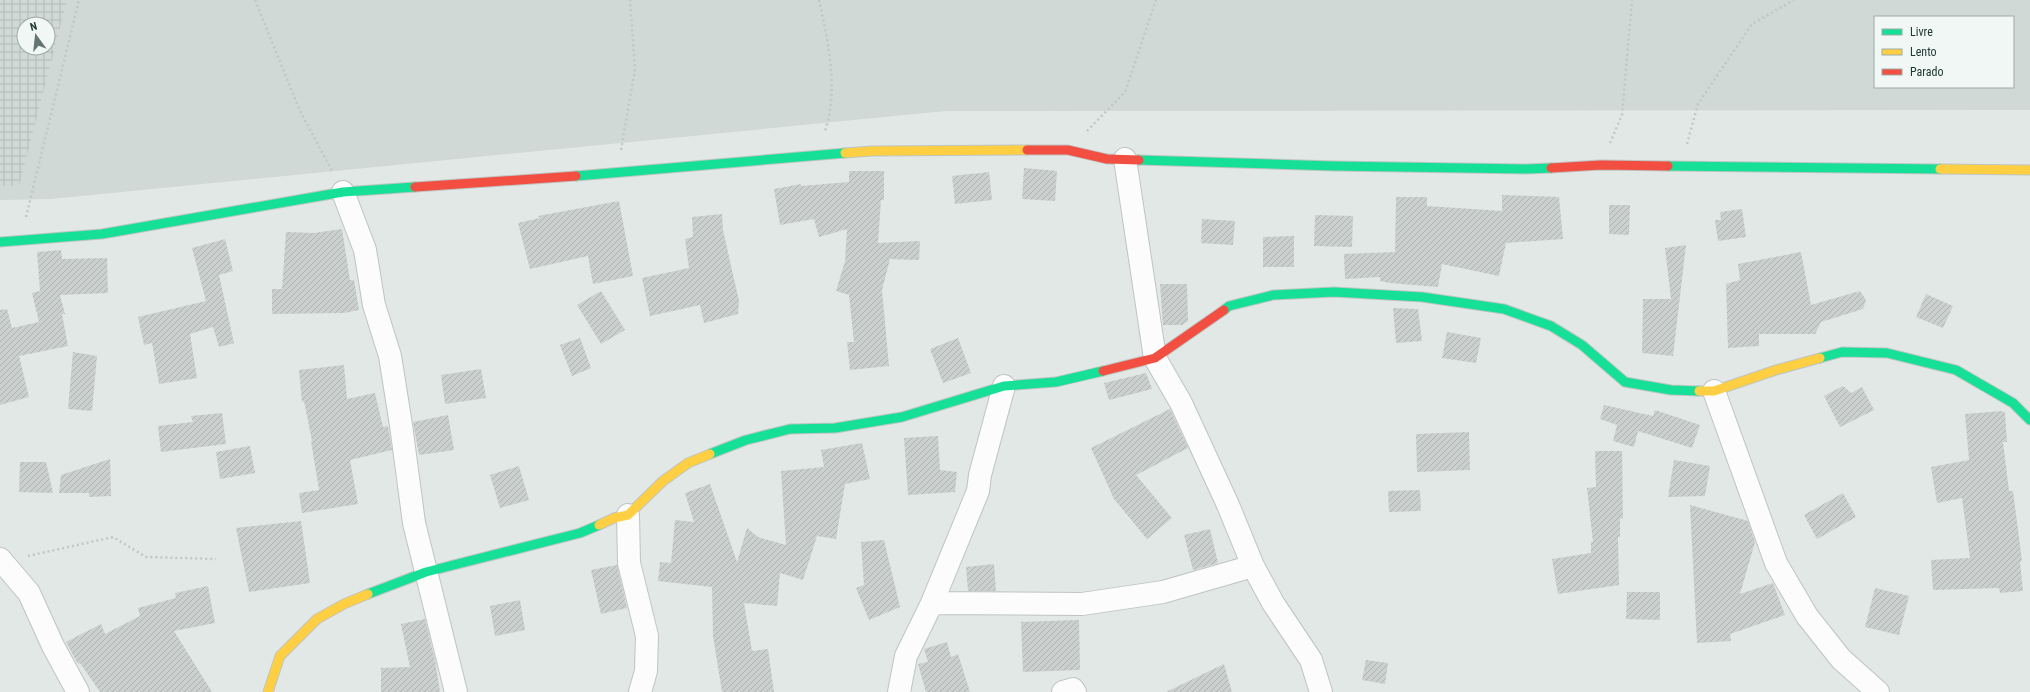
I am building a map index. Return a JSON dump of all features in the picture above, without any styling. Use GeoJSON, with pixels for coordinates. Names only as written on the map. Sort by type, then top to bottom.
{"type":"FeatureCollection","features":[{"type":"Feature","properties":{"kind":"street"},"geometry":{"type":"LineString","coordinates":[[0,242],[102,234],[343,192],[619,173],[872,152],[1068,150],[1107,159],[1312,165],[1526,168],[1600,165],[2030,170]]}},
{"type":"Feature","properties":{"kind":"street"},"geometry":{"type":"LineString","coordinates":[[1125,159],[1155,358],[1184,410],[1228,505],[1253,566],[1273,603],[1311,660],[1320,692]]}},
{"type":"Feature","properties":{"kind":"street"},"geometry":{"type":"LineString","coordinates":[[343,192],[365,250],[374,305],[390,356],[414,523],[456,692]]}},
{"type":"Feature","properties":{"kind":"street"},"geometry":{"type":"LineString","coordinates":[[268,692],[280,656],[317,619],[344,604],[426,572],[580,532],[614,518],[628,515],[663,481],[688,463],[746,440],[790,429],[835,428],[902,417],[1004,386],[1056,382],[1155,358],[1229,306],[1273,295],[1334,292],[1422,297],[1504,309],[1551,326],[1582,345],[1625,382],[1640,386],[1670,390],[1714,391],[1776,370],[1842,352],[1887,352],[1956,370],[1974,379],[2013,403],[2030,420]]}},
{"type":"Feature","properties":{"kind":"street"},"geometry":{"type":"LineString","coordinates":[[898,692],[906,656],[932,603],[978,491],[980,475],[1004,386]]}},
{"type":"Feature","properties":{"kind":"street"},"geometry":{"type":"LineString","coordinates":[[1714,391],[1776,563],[1807,616],[1841,659],[1878,692]]}},
{"type":"Feature","properties":{"kind":"street"},"geometry":{"type":"LineString","coordinates":[[628,515],[629,563],[648,636],[646,671],[640,692]]}},
{"type":"Feature","properties":{"kind":"street"},"geometry":{"type":"LineString","coordinates":[[1,560],[29,593],[53,646],[78,692]]}},
{"type":"Feature","properties":{"kind":"street"},"geometry":{"type":"LineString","coordinates":[[932,603],[1082,604],[1163,592],[1253,566]]}},
{"type":"Feature","properties":{"kind":"street"},"geometry":{"type":"LineString","coordinates":[[1063,692],[1073,689],[1075,692]]}},
{"type":"Feature","properties":{"kind":"path"},"geometry":{"type":"LineString","coordinates":[[21,240],[79,0]]}},
{"type":"Feature","properties":{"kind":"path"},"geometry":{"type":"LineString","coordinates":[[255,0],[300,110],[343,192]]}},
{"type":"Feature","properties":{"kind":"path"},"geometry":{"type":"LineString","coordinates":[[619,173],[620,151],[635,68],[630,0]]}},
{"type":"Feature","properties":{"kind":"path"},"geometry":{"type":"LineString","coordinates":[[816,156],[830,116],[830,52],[819,0]]}},
{"type":"Feature","properties":{"kind":"path"},"geometry":{"type":"LineString","coordinates":[[1068,150],[1125,92],[1156,0]]}},
{"type":"Feature","properties":{"kind":"path"},"geometry":{"type":"LineString","coordinates":[[1600,165],[1622,115],[1632,0]]}},
{"type":"Feature","properties":{"kind":"path"},"geometry":{"type":"LineString","coordinates":[[1680,167],[1698,104],[1747,31],[1752,24],[1794,0]]}},
{"type":"Feature","properties":{"kind":"path"},"geometry":{"type":"LineString","coordinates":[[1,560],[113,538],[146,557],[216,559]]}},
{"type":"Feature","properties":{"kind":"shaded area"},"geometry":{"type":"Polygon","coordinates":[[[0,0],[2030,0],[2030,110],[946,111],[51,199],[0,200],[0,0]]]}},
{"type":"Feature","properties":{"kind":"shaded area"},"geometry":{"type":"Polygon","coordinates":[[[0,0],[67,0],[56,43],[56,16],[16,16],[16,56],[53,56],[19,186],[0,186],[0,0]]]}},
{"type":"Feature","properties":{"kind":"building"},"geometry":{"type":"Polygon","coordinates":[[[1024,168],[1057,171],[1055,201],[1022,199],[1024,168]]]}},
{"type":"Feature","properties":{"kind":"building"},"geometry":{"type":"Polygon","coordinates":[[[849,171],[884,171],[884,200],[881,200],[878,243],[920,241],[919,260],[890,259],[882,290],[889,366],[850,370],[847,342],[854,342],[849,295],[836,291],[845,261],[847,229],[819,237],[814,219],[780,225],[774,189],[801,184],[801,186],[849,182],[849,171]]]}},
{"type":"Feature","properties":{"kind":"building"},"geometry":{"type":"Polygon","coordinates":[[[989,172],[992,200],[955,204],[952,176],[989,172]]]}},
{"type":"Feature","properties":{"kind":"building"},"geometry":{"type":"Polygon","coordinates":[[[1502,195],[1559,197],[1563,239],[1506,243],[1499,276],[1442,264],[1438,287],[1390,283],[1380,281],[1380,277],[1345,279],[1344,254],[1395,252],[1396,197],[1427,197],[1427,206],[1502,211],[1502,195]]]}},
{"type":"Feature","properties":{"kind":"building"},"geometry":{"type":"Polygon","coordinates":[[[619,201],[633,276],[593,284],[588,256],[530,269],[518,223],[540,218],[538,216],[619,201]]]}},
{"type":"Feature","properties":{"kind":"building"},"geometry":{"type":"Polygon","coordinates":[[[1609,205],[1630,205],[1629,235],[1609,234],[1609,205]]]}},
{"type":"Feature","properties":{"kind":"building"},"geometry":{"type":"Polygon","coordinates":[[[1742,209],[1746,237],[1718,241],[1715,220],[1721,220],[1720,212],[1742,209]]]}},
{"type":"Feature","properties":{"kind":"building"},"geometry":{"type":"Polygon","coordinates":[[[722,214],[723,230],[739,301],[738,314],[704,323],[700,305],[650,316],[642,278],[689,268],[685,239],[693,237],[692,217],[722,214]]]}},
{"type":"Feature","properties":{"kind":"building"},"geometry":{"type":"Polygon","coordinates":[[[1315,215],[1353,216],[1352,247],[1314,246],[1315,215]]]}},
{"type":"Feature","properties":{"kind":"building"},"geometry":{"type":"Polygon","coordinates":[[[1202,219],[1235,221],[1233,245],[1201,243],[1202,219]]]}},
{"type":"Feature","properties":{"kind":"building"},"geometry":{"type":"Polygon","coordinates":[[[342,229],[350,280],[354,280],[359,310],[344,313],[272,314],[272,289],[282,289],[286,232],[314,233],[342,229]]]}},
{"type":"Feature","properties":{"kind":"building"},"geometry":{"type":"Polygon","coordinates":[[[1294,236],[1294,267],[1263,267],[1263,237],[1294,236]]]}},
{"type":"Feature","properties":{"kind":"building"},"geometry":{"type":"Polygon","coordinates":[[[225,239],[233,271],[219,275],[234,343],[219,347],[213,327],[190,334],[197,378],[159,384],[152,343],[144,345],[138,317],[206,301],[192,248],[225,239]]]}},
{"type":"Feature","properties":{"kind":"building"},"geometry":{"type":"Polygon","coordinates":[[[1686,245],[1673,356],[1642,353],[1643,299],[1671,299],[1665,248],[1686,245]]]}},
{"type":"Feature","properties":{"kind":"building"},"geometry":{"type":"Polygon","coordinates":[[[61,250],[62,259],[107,258],[108,293],[60,295],[65,314],[62,314],[68,346],[19,356],[29,397],[0,405],[0,310],[7,309],[12,328],[39,322],[32,293],[40,291],[37,252],[61,250]]]}},
{"type":"Feature","properties":{"kind":"building"},"geometry":{"type":"Polygon","coordinates":[[[1801,252],[1811,305],[1860,291],[1866,300],[1863,309],[1821,322],[1815,334],[1759,334],[1759,346],[1728,348],[1726,284],[1740,280],[1738,264],[1801,252]]]}},
{"type":"Feature","properties":{"kind":"building"},"geometry":{"type":"Polygon","coordinates":[[[1160,284],[1187,284],[1188,321],[1182,325],[1163,325],[1160,284]]]}},
{"type":"Feature","properties":{"kind":"building"},"geometry":{"type":"Polygon","coordinates":[[[601,291],[625,330],[601,344],[577,305],[601,291]]]}},
{"type":"Feature","properties":{"kind":"building"},"geometry":{"type":"Polygon","coordinates":[[[1926,294],[1953,306],[1943,328],[1916,317],[1926,294]]]}},
{"type":"Feature","properties":{"kind":"building"},"geometry":{"type":"Polygon","coordinates":[[[1393,308],[1418,309],[1422,341],[1396,343],[1393,308]]]}},
{"type":"Feature","properties":{"kind":"building"},"geometry":{"type":"Polygon","coordinates":[[[1447,332],[1481,338],[1476,363],[1442,358],[1447,332]]]}},
{"type":"Feature","properties":{"kind":"building"},"geometry":{"type":"Polygon","coordinates":[[[580,338],[591,368],[572,376],[560,345],[580,338]]]}},
{"type":"Feature","properties":{"kind":"building"},"geometry":{"type":"Polygon","coordinates":[[[958,338],[971,373],[943,383],[930,349],[958,338]]]}},
{"type":"Feature","properties":{"kind":"building"},"geometry":{"type":"Polygon","coordinates":[[[73,352],[97,356],[92,411],[68,409],[73,352]]]}},
{"type":"Feature","properties":{"kind":"building"},"geometry":{"type":"Polygon","coordinates":[[[344,365],[347,399],[375,393],[383,427],[388,426],[392,450],[350,460],[358,504],[302,513],[299,493],[319,490],[312,441],[304,401],[302,402],[299,370],[344,365]]]}},
{"type":"Feature","properties":{"kind":"building"},"geometry":{"type":"Polygon","coordinates":[[[481,369],[486,398],[445,404],[441,375],[481,369]]]}},
{"type":"Feature","properties":{"kind":"building"},"geometry":{"type":"Polygon","coordinates":[[[1146,373],[1152,389],[1109,400],[1104,383],[1146,373]]]}},
{"type":"Feature","properties":{"kind":"building"},"geometry":{"type":"Polygon","coordinates":[[[1843,386],[1851,393],[1862,387],[1874,410],[1840,427],[1824,396],[1843,386]]]}},
{"type":"Feature","properties":{"kind":"building"},"geometry":{"type":"Polygon","coordinates":[[[1604,405],[1653,416],[1655,410],[1700,425],[1692,448],[1638,431],[1634,447],[1613,441],[1617,425],[1600,419],[1604,405]]]}},
{"type":"Feature","properties":{"kind":"building"},"geometry":{"type":"Polygon","coordinates":[[[1170,409],[1188,448],[1136,475],[1172,518],[1147,539],[1114,499],[1091,448],[1170,409]]]}},
{"type":"Feature","properties":{"kind":"building"},"geometry":{"type":"Polygon","coordinates":[[[2002,411],[2005,413],[2007,442],[2003,442],[2009,491],[2013,491],[2022,561],[2020,562],[2023,591],[2000,593],[1999,588],[1933,590],[1931,560],[1970,558],[1962,498],[1937,503],[1931,467],[1969,460],[1965,414],[2002,411]]]}},
{"type":"Feature","properties":{"kind":"building"},"geometry":{"type":"Polygon","coordinates":[[[222,413],[226,444],[161,452],[158,426],[193,422],[191,416],[222,413]]]}},
{"type":"Feature","properties":{"kind":"building"},"geometry":{"type":"Polygon","coordinates":[[[448,415],[454,450],[419,455],[413,422],[448,415]]]}},
{"type":"Feature","properties":{"kind":"building"},"geometry":{"type":"Polygon","coordinates":[[[1469,432],[1470,470],[1417,472],[1416,434],[1469,432]]]}},
{"type":"Feature","properties":{"kind":"building"},"geometry":{"type":"Polygon","coordinates":[[[938,436],[940,470],[957,472],[955,492],[908,495],[904,438],[938,436]]]}},
{"type":"Feature","properties":{"kind":"building"},"geometry":{"type":"Polygon","coordinates":[[[862,443],[870,479],[845,484],[836,539],[817,536],[803,580],[780,573],[777,606],[744,603],[752,651],[768,649],[774,692],[722,692],[713,636],[712,587],[658,581],[660,562],[671,563],[675,520],[694,522],[685,493],[710,484],[737,562],[747,528],[758,537],[786,545],[781,471],[824,467],[821,450],[862,443]]]}},
{"type":"Feature","properties":{"kind":"building"},"geometry":{"type":"Polygon","coordinates":[[[250,446],[255,473],[220,479],[216,452],[250,446]]]}},
{"type":"Feature","properties":{"kind":"building"},"geometry":{"type":"Polygon","coordinates":[[[1595,451],[1622,451],[1623,519],[1620,518],[1620,537],[1618,537],[1619,585],[1558,594],[1552,559],[1591,553],[1591,542],[1593,542],[1587,488],[1596,487],[1595,451]]]}},
{"type":"Feature","properties":{"kind":"building"},"geometry":{"type":"Polygon","coordinates":[[[110,459],[111,496],[89,497],[89,493],[59,493],[61,475],[110,459]]]}},
{"type":"Feature","properties":{"kind":"building"},"geometry":{"type":"Polygon","coordinates":[[[1674,460],[1710,466],[1705,496],[1668,497],[1674,460]]]}},
{"type":"Feature","properties":{"kind":"building"},"geometry":{"type":"Polygon","coordinates":[[[20,462],[46,462],[53,493],[19,492],[20,462]]]}},
{"type":"Feature","properties":{"kind":"building"},"geometry":{"type":"Polygon","coordinates":[[[519,466],[529,500],[500,508],[490,475],[519,466]]]}},
{"type":"Feature","properties":{"kind":"building"},"geometry":{"type":"Polygon","coordinates":[[[1420,490],[1421,511],[1389,512],[1388,491],[1420,490]]]}},
{"type":"Feature","properties":{"kind":"building"},"geometry":{"type":"Polygon","coordinates":[[[1843,493],[1856,517],[1817,539],[1804,515],[1843,493]]]}},
{"type":"Feature","properties":{"kind":"building"},"geometry":{"type":"Polygon","coordinates":[[[1690,505],[1748,521],[1755,542],[1740,594],[1773,583],[1785,615],[1730,634],[1731,641],[1697,643],[1690,505]]]}},
{"type":"Feature","properties":{"kind":"building"},"geometry":{"type":"Polygon","coordinates":[[[301,521],[310,583],[249,592],[236,528],[301,521]]]}},
{"type":"Feature","properties":{"kind":"building"},"geometry":{"type":"Polygon","coordinates":[[[1210,529],[1218,563],[1193,570],[1184,535],[1210,529]]]}},
{"type":"Feature","properties":{"kind":"building"},"geometry":{"type":"Polygon","coordinates":[[[884,540],[900,607],[869,620],[856,588],[864,585],[861,542],[884,540]]]}},
{"type":"Feature","properties":{"kind":"building"},"geometry":{"type":"Polygon","coordinates":[[[994,564],[996,591],[968,591],[966,567],[994,564]]]}},
{"type":"Feature","properties":{"kind":"building"},"geometry":{"type":"Polygon","coordinates":[[[617,565],[627,608],[601,614],[591,570],[617,565]]]}},
{"type":"Feature","properties":{"kind":"building"},"geometry":{"type":"Polygon","coordinates":[[[208,586],[215,623],[174,631],[212,692],[100,692],[80,663],[78,664],[66,642],[101,624],[105,634],[140,616],[138,608],[176,598],[175,593],[208,586]]]}},
{"type":"Feature","properties":{"kind":"building"},"geometry":{"type":"Polygon","coordinates":[[[1875,588],[1909,596],[1899,635],[1865,627],[1875,588]]]}},
{"type":"Feature","properties":{"kind":"building"},"geometry":{"type":"Polygon","coordinates":[[[1627,592],[1660,592],[1660,620],[1626,619],[1627,592]]]}},
{"type":"Feature","properties":{"kind":"building"},"geometry":{"type":"Polygon","coordinates":[[[520,600],[525,630],[495,636],[490,606],[520,600]]]}},
{"type":"Feature","properties":{"kind":"building"},"geometry":{"type":"Polygon","coordinates":[[[425,619],[435,660],[440,692],[381,692],[381,668],[410,667],[401,624],[425,619]]]}},
{"type":"Feature","properties":{"kind":"building"},"geometry":{"type":"Polygon","coordinates":[[[1079,620],[1080,670],[1023,672],[1021,622],[1079,620]]]}},
{"type":"Feature","properties":{"kind":"building"},"geometry":{"type":"Polygon","coordinates":[[[947,642],[951,657],[958,654],[970,692],[926,692],[918,664],[928,662],[924,649],[947,642]]]}},
{"type":"Feature","properties":{"kind":"building"},"geometry":{"type":"Polygon","coordinates":[[[1366,660],[1388,663],[1385,684],[1362,680],[1366,660]]]}},
{"type":"Feature","properties":{"kind":"building"},"geometry":{"type":"Polygon","coordinates":[[[1224,664],[1232,692],[1166,692],[1224,664]]]}},
{"type":"Feature","properties":{"kind":"traffic: fast"},"geometry":{"type":"LineString","coordinates":[[576,176],[845,153]]}},
{"type":"Feature","properties":{"kind":"traffic: fast"},"geometry":{"type":"LineString","coordinates":[[1139,160],[1334,166],[1526,169],[1551,168]]}},
{"type":"Feature","properties":{"kind":"traffic: fast"},"geometry":{"type":"LineString","coordinates":[[1668,166],[1940,169]]}},
{"type":"Feature","properties":{"kind":"traffic: fast"},"geometry":{"type":"LineString","coordinates":[[0,242],[102,234],[343,192],[415,187]]}},
{"type":"Feature","properties":{"kind":"traffic: fast"},"geometry":{"type":"LineString","coordinates":[[1224,310],[1229,306],[1273,295],[1334,292],[1422,297],[1504,309],[1551,326],[1582,345],[1625,382],[1671,390],[1699,391]]}},
{"type":"Feature","properties":{"kind":"traffic: fast"},"geometry":{"type":"LineString","coordinates":[[1820,358],[1842,352],[1887,353],[1956,370],[2013,403],[2030,420]]}},
{"type":"Feature","properties":{"kind":"traffic: fast"},"geometry":{"type":"LineString","coordinates":[[710,454],[746,440],[790,429],[835,428],[902,417],[1004,386],[1056,382],[1103,371]]}},
{"type":"Feature","properties":{"kind":"traffic: fast"},"geometry":{"type":"LineString","coordinates":[[368,594],[426,572],[580,533],[599,525]]}},
{"type":"Feature","properties":{"kind":"traffic: slow"},"geometry":{"type":"LineString","coordinates":[[845,153],[872,151],[1027,150]]}},
{"type":"Feature","properties":{"kind":"traffic: slow"},"geometry":{"type":"LineString","coordinates":[[1940,169],[2030,170]]}},
{"type":"Feature","properties":{"kind":"traffic: slow"},"geometry":{"type":"LineString","coordinates":[[1699,391],[1714,391],[1776,370],[1820,358]]}},
{"type":"Feature","properties":{"kind":"traffic: slow"},"geometry":{"type":"LineString","coordinates":[[599,525],[614,518],[628,515],[663,481],[688,463],[710,454]]}},
{"type":"Feature","properties":{"kind":"traffic: slow"},"geometry":{"type":"LineString","coordinates":[[268,692],[280,656],[317,619],[344,604],[368,594]]}},
{"type":"Feature","properties":{"kind":"traffic: jam"},"geometry":{"type":"LineString","coordinates":[[1027,150],[1068,150],[1107,159],[1139,160]]}},
{"type":"Feature","properties":{"kind":"traffic: jam"},"geometry":{"type":"LineString","coordinates":[[1551,168],[1601,165],[1668,166]]}},
{"type":"Feature","properties":{"kind":"traffic: jam"},"geometry":{"type":"LineString","coordinates":[[415,187],[576,176]]}},
{"type":"Feature","properties":{"kind":"traffic: jam"},"geometry":{"type":"LineString","coordinates":[[1103,371],[1155,358],[1224,310]]}}]}
